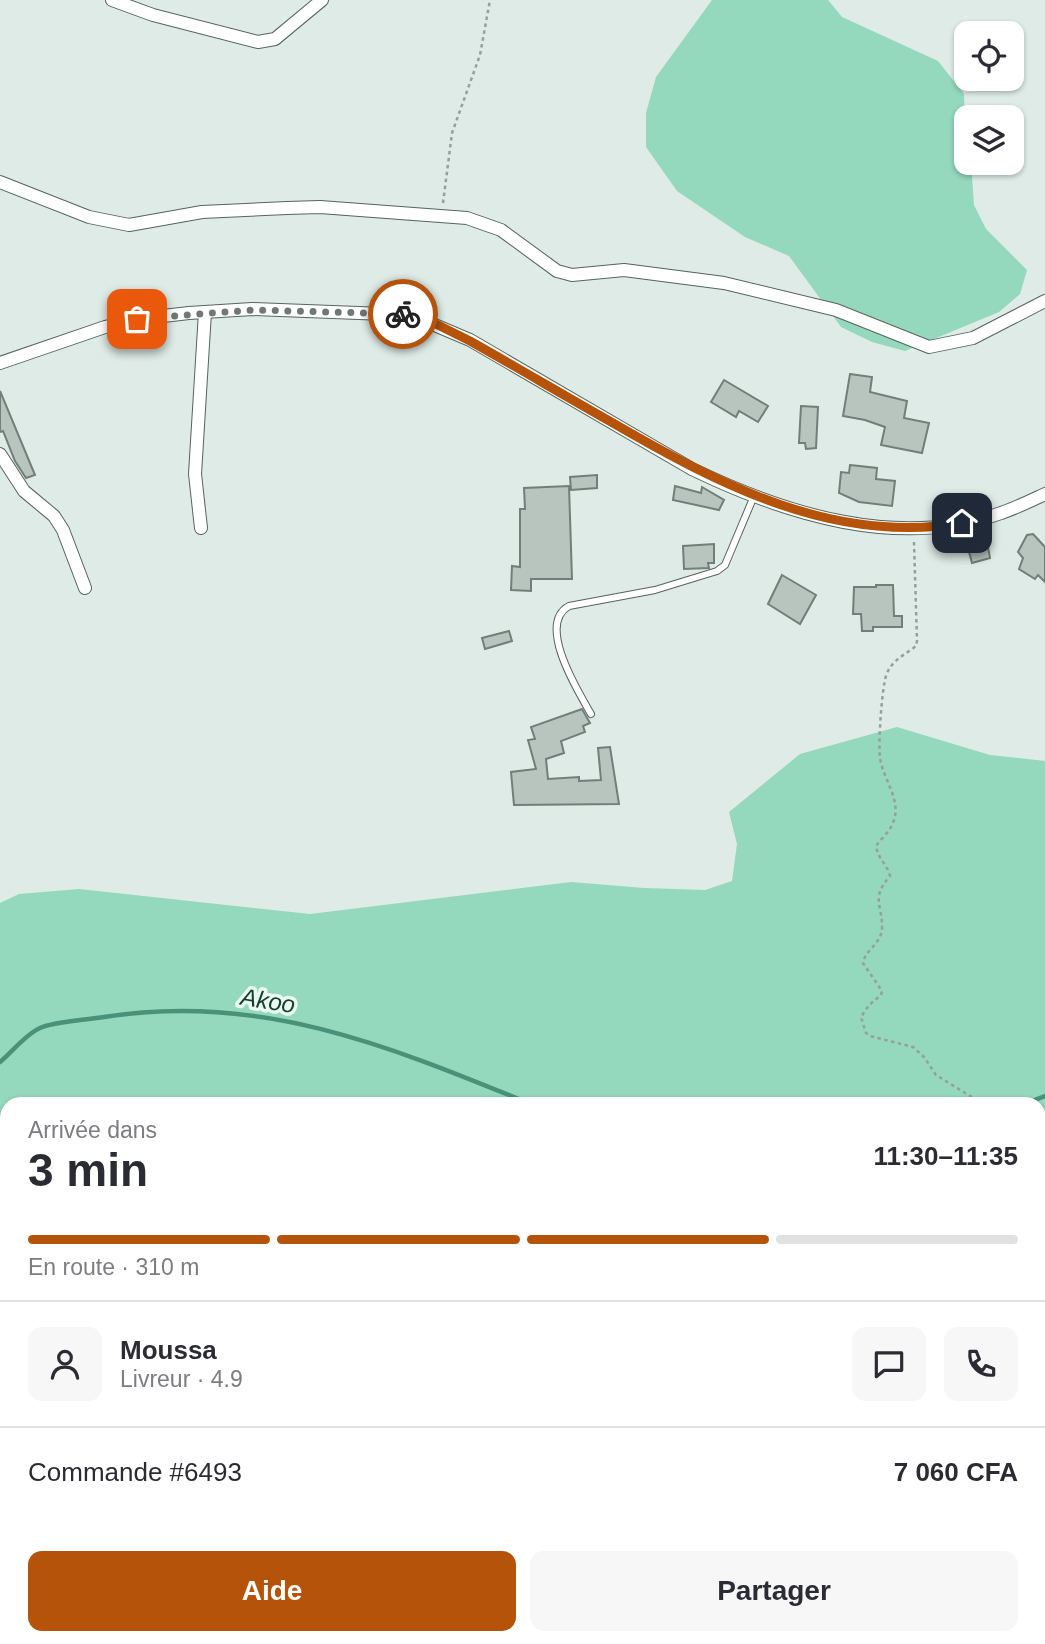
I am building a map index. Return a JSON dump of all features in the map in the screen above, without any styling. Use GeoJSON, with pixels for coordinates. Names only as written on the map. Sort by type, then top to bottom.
{"type":"FeatureCollection","features":[{"type":"Feature","properties":{"kind":"street"},"geometry":{"type":"LineString","coordinates":[[112,0],[153,15],[258,42],[275,39],[322,0]]}},
{"type":"Feature","properties":{"kind":"street"},"geometry":{"type":"LineString","coordinates":[[0,182],[89,217],[129,225],[202,212],[320,207],[467,218],[501,230],[557,271],[572,275],[624,270],[724,283],[836,310],[929,347],[973,338],[1045,301]]}},
{"type":"Feature","properties":{"kind":"street"},"geometry":{"type":"LineString","coordinates":[[0,363],[105,327],[137,319],[205,312],[337,310],[411,315],[470,341],[692,469],[755,495],[825,519],[913,528],[978,520],[1045,494]]}},
{"type":"Feature","properties":{"kind":"street"},"geometry":{"type":"LineString","coordinates":[[201,528],[195,474],[205,312]]}},
{"type":"Feature","properties":{"kind":"street"},"geometry":{"type":"LineString","coordinates":[[0,454],[24,491],[59,523],[85,588]]}},
{"type":"Feature","properties":{"kind":"lane"},"geometry":{"type":"LineString","coordinates":[[591,714],[565,664],[556,634],[558,616],[562,610],[655,590],[717,571],[725,565],[755,495]]}},
{"type":"Feature","properties":{"kind":"path"},"geometry":{"type":"LineString","coordinates":[[441,217],[452,133],[480,55],[490,0]]}},
{"type":"Feature","properties":{"kind":"path"},"geometry":{"type":"LineString","coordinates":[[913,528],[917,640],[916,646],[899,657],[886,676],[880,758],[896,804],[892,824],[876,846],[878,856],[888,867],[890,876],[881,886],[877,900],[882,930],[875,946],[864,956],[863,963],[882,990],[881,995],[869,1005],[861,1017],[866,1033],[870,1036],[913,1047],[924,1057],[936,1076],[971,1097]]}},
{"type":"Feature","properties":{"kind":"green space"},"geometry":{"type":"Polygon","coordinates":[[[712,0],[828,0],[842,17],[938,61],[954,81],[954,91],[962,91],[964,94],[964,105],[954,105],[954,175],[972,175],[974,205],[986,229],[1027,270],[1020,294],[999,312],[905,351],[872,342],[841,327],[789,256],[745,237],[677,191],[646,147],[646,113],[656,77],[712,0]]]}},
{"type":"Feature","properties":{"kind":"green space"},"geometry":{"type":"Polygon","coordinates":[[[897,727],[990,755],[1045,761],[1045,1097],[0,1097],[0,903],[19,894],[79,889],[310,914],[571,882],[705,890],[732,881],[737,844],[729,812],[800,754],[897,727]]]}},
{"type":"Feature","properties":{"kind":"building"},"geometry":{"type":"Polygon","coordinates":[[[850,374],[872,377],[870,392],[907,401],[904,418],[929,423],[922,453],[881,445],[885,427],[843,416],[850,374]]]}},
{"type":"Feature","properties":{"kind":"building"},"geometry":{"type":"Polygon","coordinates":[[[724,380],[768,406],[758,422],[739,411],[736,417],[711,402],[724,380]]]}},
{"type":"Feature","properties":{"kind":"building"},"geometry":{"type":"Polygon","coordinates":[[[0,391],[35,475],[26,478],[15,461],[3,431],[0,432],[0,391]]]}},
{"type":"Feature","properties":{"kind":"building"},"geometry":{"type":"Polygon","coordinates":[[[801,406],[818,407],[816,448],[806,449],[805,443],[799,443],[801,406]]]}},
{"type":"Feature","properties":{"kind":"building"},"geometry":{"type":"Polygon","coordinates":[[[850,465],[877,468],[876,479],[895,481],[892,506],[859,502],[839,493],[841,472],[849,473],[850,465]]]}},
{"type":"Feature","properties":{"kind":"building"},"geometry":{"type":"Polygon","coordinates":[[[597,475],[597,488],[571,490],[570,477],[597,475]]]}},
{"type":"Feature","properties":{"kind":"building"},"geometry":{"type":"Polygon","coordinates":[[[569,486],[572,579],[531,579],[531,591],[511,590],[512,566],[520,567],[520,509],[525,509],[524,488],[569,486]]]}},
{"type":"Feature","properties":{"kind":"building"},"geometry":{"type":"Polygon","coordinates":[[[675,486],[701,493],[702,487],[724,500],[719,510],[673,500],[675,486]]]}},
{"type":"Feature","properties":{"kind":"building"},"geometry":{"type":"Polygon","coordinates":[[[1033,534],[1045,547],[1045,582],[1038,575],[1035,579],[1019,569],[1023,558],[1018,552],[1027,535],[1033,534]]]}},
{"type":"Feature","properties":{"kind":"building"},"geometry":{"type":"Polygon","coordinates":[[[987,542],[990,558],[972,563],[968,548],[987,542]]]}},
{"type":"Feature","properties":{"kind":"building"},"geometry":{"type":"Polygon","coordinates":[[[714,544],[714,563],[708,563],[709,568],[684,569],[683,546],[714,544]]]}},
{"type":"Feature","properties":{"kind":"building"},"geometry":{"type":"Polygon","coordinates":[[[782,575],[816,595],[800,624],[768,604],[782,575]]]}},
{"type":"Feature","properties":{"kind":"building"},"geometry":{"type":"Polygon","coordinates":[[[893,585],[894,616],[902,616],[902,627],[873,627],[873,631],[862,631],[861,614],[853,614],[854,587],[893,585]]]}},
{"type":"Feature","properties":{"kind":"building"},"geometry":{"type":"Polygon","coordinates":[[[509,631],[512,641],[485,649],[482,638],[509,631]]]}},
{"type":"Feature","properties":{"kind":"building"},"geometry":{"type":"Polygon","coordinates":[[[582,709],[590,723],[583,726],[585,732],[561,741],[564,753],[546,759],[548,779],[579,777],[579,781],[601,780],[598,748],[610,747],[619,804],[514,805],[511,772],[536,769],[528,740],[535,739],[531,727],[582,709]]]}},
{"type":"Feature","properties":{"kind":"waterway","name":"Akoo"},"geometry":{"type":"LineString","coordinates":[[0,1062],[30,1034],[54,1024],[161,1011],[216,1012],[270,1018],[322,1029],[426,1062],[514,1097]]}},
{"type":"Feature","properties":{"kind":"way so far"},"geometry":{"type":"LineString","coordinates":[[137,319],[252,310],[337,310],[403,314]]}},
{"type":"Feature","properties":{"kind":"route"},"geometry":{"type":"LineString","coordinates":[[403,314],[436,324],[470,341],[692,469],[723,484],[825,519],[913,528],[962,523]]}}]}
